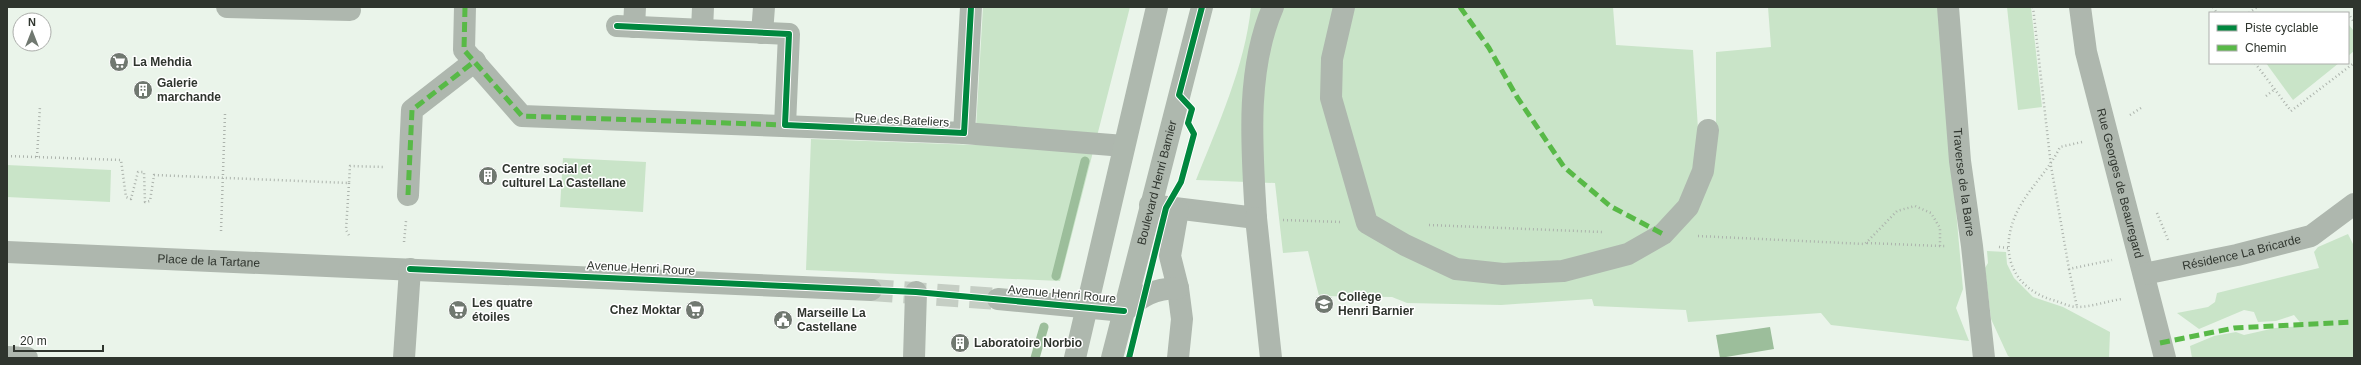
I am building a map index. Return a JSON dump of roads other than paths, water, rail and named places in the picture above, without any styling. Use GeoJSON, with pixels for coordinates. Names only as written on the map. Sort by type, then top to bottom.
{"type":"FeatureCollection","features":[{"type":"Feature","properties":{"kind":"main road"},"geometry":{"type":"LineString","coordinates":[[1075,358],[1157,7]]}},
{"type":"Feature","properties":{"kind":"main road","name":"Boulevard Henri Barnier"},"geometry":{"type":"LineString","coordinates":[[1112,358],[1202,7]]}},
{"type":"Feature","properties":{"kind":"street"},"geometry":{"type":"LineString","coordinates":[[227,7],[350,10]]}},
{"type":"Feature","properties":{"kind":"street","name":"Rue des Bateliers"},"geometry":{"type":"LineString","coordinates":[[465,7],[464,50],[522,116],[964,133],[971,7]]}},
{"type":"Feature","properties":{"kind":"street"},"geometry":{"type":"LineString","coordinates":[[702,30],[703,7]]}},
{"type":"Feature","properties":{"kind":"street"},"geometry":{"type":"LineString","coordinates":[[762,33],[764,7]]}},
{"type":"Feature","properties":{"kind":"street"},"geometry":{"type":"LineString","coordinates":[[1271,358],[1256,218],[1252,119],[1256,72],[1266,24],[1273,7]]}},
{"type":"Feature","properties":{"kind":"street"},"geometry":{"type":"LineString","coordinates":[[1344,7],[1332,59],[1331,98],[1367,223],[1405,245],[1456,269],[1503,274],[1563,271],[1628,254],[1663,234],[1688,207],[1704,171],[1708,130]]}},
{"type":"Feature","properties":{"kind":"street","name":"Traverse de la Barre"},"geometry":{"type":"LineString","coordinates":[[1948,7],[1960,161],[1972,246],[1984,358]]}},
{"type":"Feature","properties":{"kind":"street","name":"Rue Georges de Beauregard"},"geometry":{"type":"LineString","coordinates":[[2080,7],[2086,52],[2165,358]]}},
{"type":"Feature","properties":{"kind":"street"},"geometry":{"type":"LineString","coordinates":[[629,20],[702,30],[789,34],[785,125]]}},
{"type":"Feature","properties":{"kind":"street"},"geometry":{"type":"LineString","coordinates":[[408,195],[412,110],[475,61]]}},
{"type":"Feature","properties":{"kind":"street"},"geometry":{"type":"LineString","coordinates":[[964,133],[1124,146]]}},
{"type":"Feature","properties":{"kind":"street","name":"Résidence La Bricarde"},"geometry":{"type":"LineString","coordinates":[[2141,264],[2237,256],[2311,236],[2354,204]]}},
{"type":"Feature","properties":{"kind":"street"},"geometry":{"type":"LineString","coordinates":[[1150,205],[1178,210],[1256,218]]}},
{"type":"Feature","properties":{"kind":"street"},"geometry":{"type":"LineString","coordinates":[[1178,210],[1170,256],[1178,288],[1182,318],[1178,358]]}},
{"type":"Feature","properties":{"kind":"street","name":"Place de la Tartane"},"geometry":{"type":"LineString","coordinates":[[7,252],[404,269]]}},
{"type":"Feature","properties":{"kind":"street"},"geometry":{"type":"LineString","coordinates":[[404,269],[404,358]]}},
{"type":"Feature","properties":{"kind":"street","name":"Avenue Henri Roure"},"geometry":{"type":"LineString","coordinates":[[404,269],[871,290]]}},
{"type":"Feature","properties":{"kind":"street"},"geometry":{"type":"LineString","coordinates":[[1124,311],[1144,294],[1163,289],[1178,288]]}},
{"type":"Feature","properties":{"kind":"street"},"geometry":{"type":"LineString","coordinates":[[914,358],[916,292]]}},
{"type":"Feature","properties":{"kind":"street","name":"Avenue Henri Roure"},"geometry":{"type":"LineString","coordinates":[[998,299],[1124,311]]}},
{"type":"Feature","properties":{"kind":"waterway"},"geometry":{"type":"LineString","coordinates":[[1056,276],[1085,161]]}},
{"type":"Feature","properties":{"kind":"waterway"},"geometry":{"type":"LineString","coordinates":[[1035,358],[1044,327]]}},
{"type":"Feature","properties":{"kind":"tunnel"},"geometry":{"type":"LineString","coordinates":[[871,290],[998,299]]}},
{"type":"Feature","properties":{"kind":"place","name":"La Mehdia"},"geometry":{"type":"Point","coordinates":[119,62]}},
{"type":"Feature","properties":{"kind":"place","name":"Galerie marchande"},"geometry":{"type":"Point","coordinates":[143,90]}},
{"type":"Feature","properties":{"kind":"place","name":"Centre social et culturel La Castellane"},"geometry":{"type":"Point","coordinates":[488,176]}},
{"type":"Feature","properties":{"kind":"place","name":"Collège Henri Barnier"},"geometry":{"type":"Point","coordinates":[1324,304]}},
{"type":"Feature","properties":{"kind":"place","name":"Les quatre étoiles"},"geometry":{"type":"Point","coordinates":[458,310]}},
{"type":"Feature","properties":{"kind":"place","name":"Chez Moktar"},"geometry":{"type":"Point","coordinates":[695,310]}},
{"type":"Feature","properties":{"kind":"place","name":"Marseille La Castellane"},"geometry":{"type":"Point","coordinates":[783,320]}},
{"type":"Feature","properties":{"kind":"place","name":"Laboratoire Norbio"},"geometry":{"type":"Point","coordinates":[960,343]}}]}
